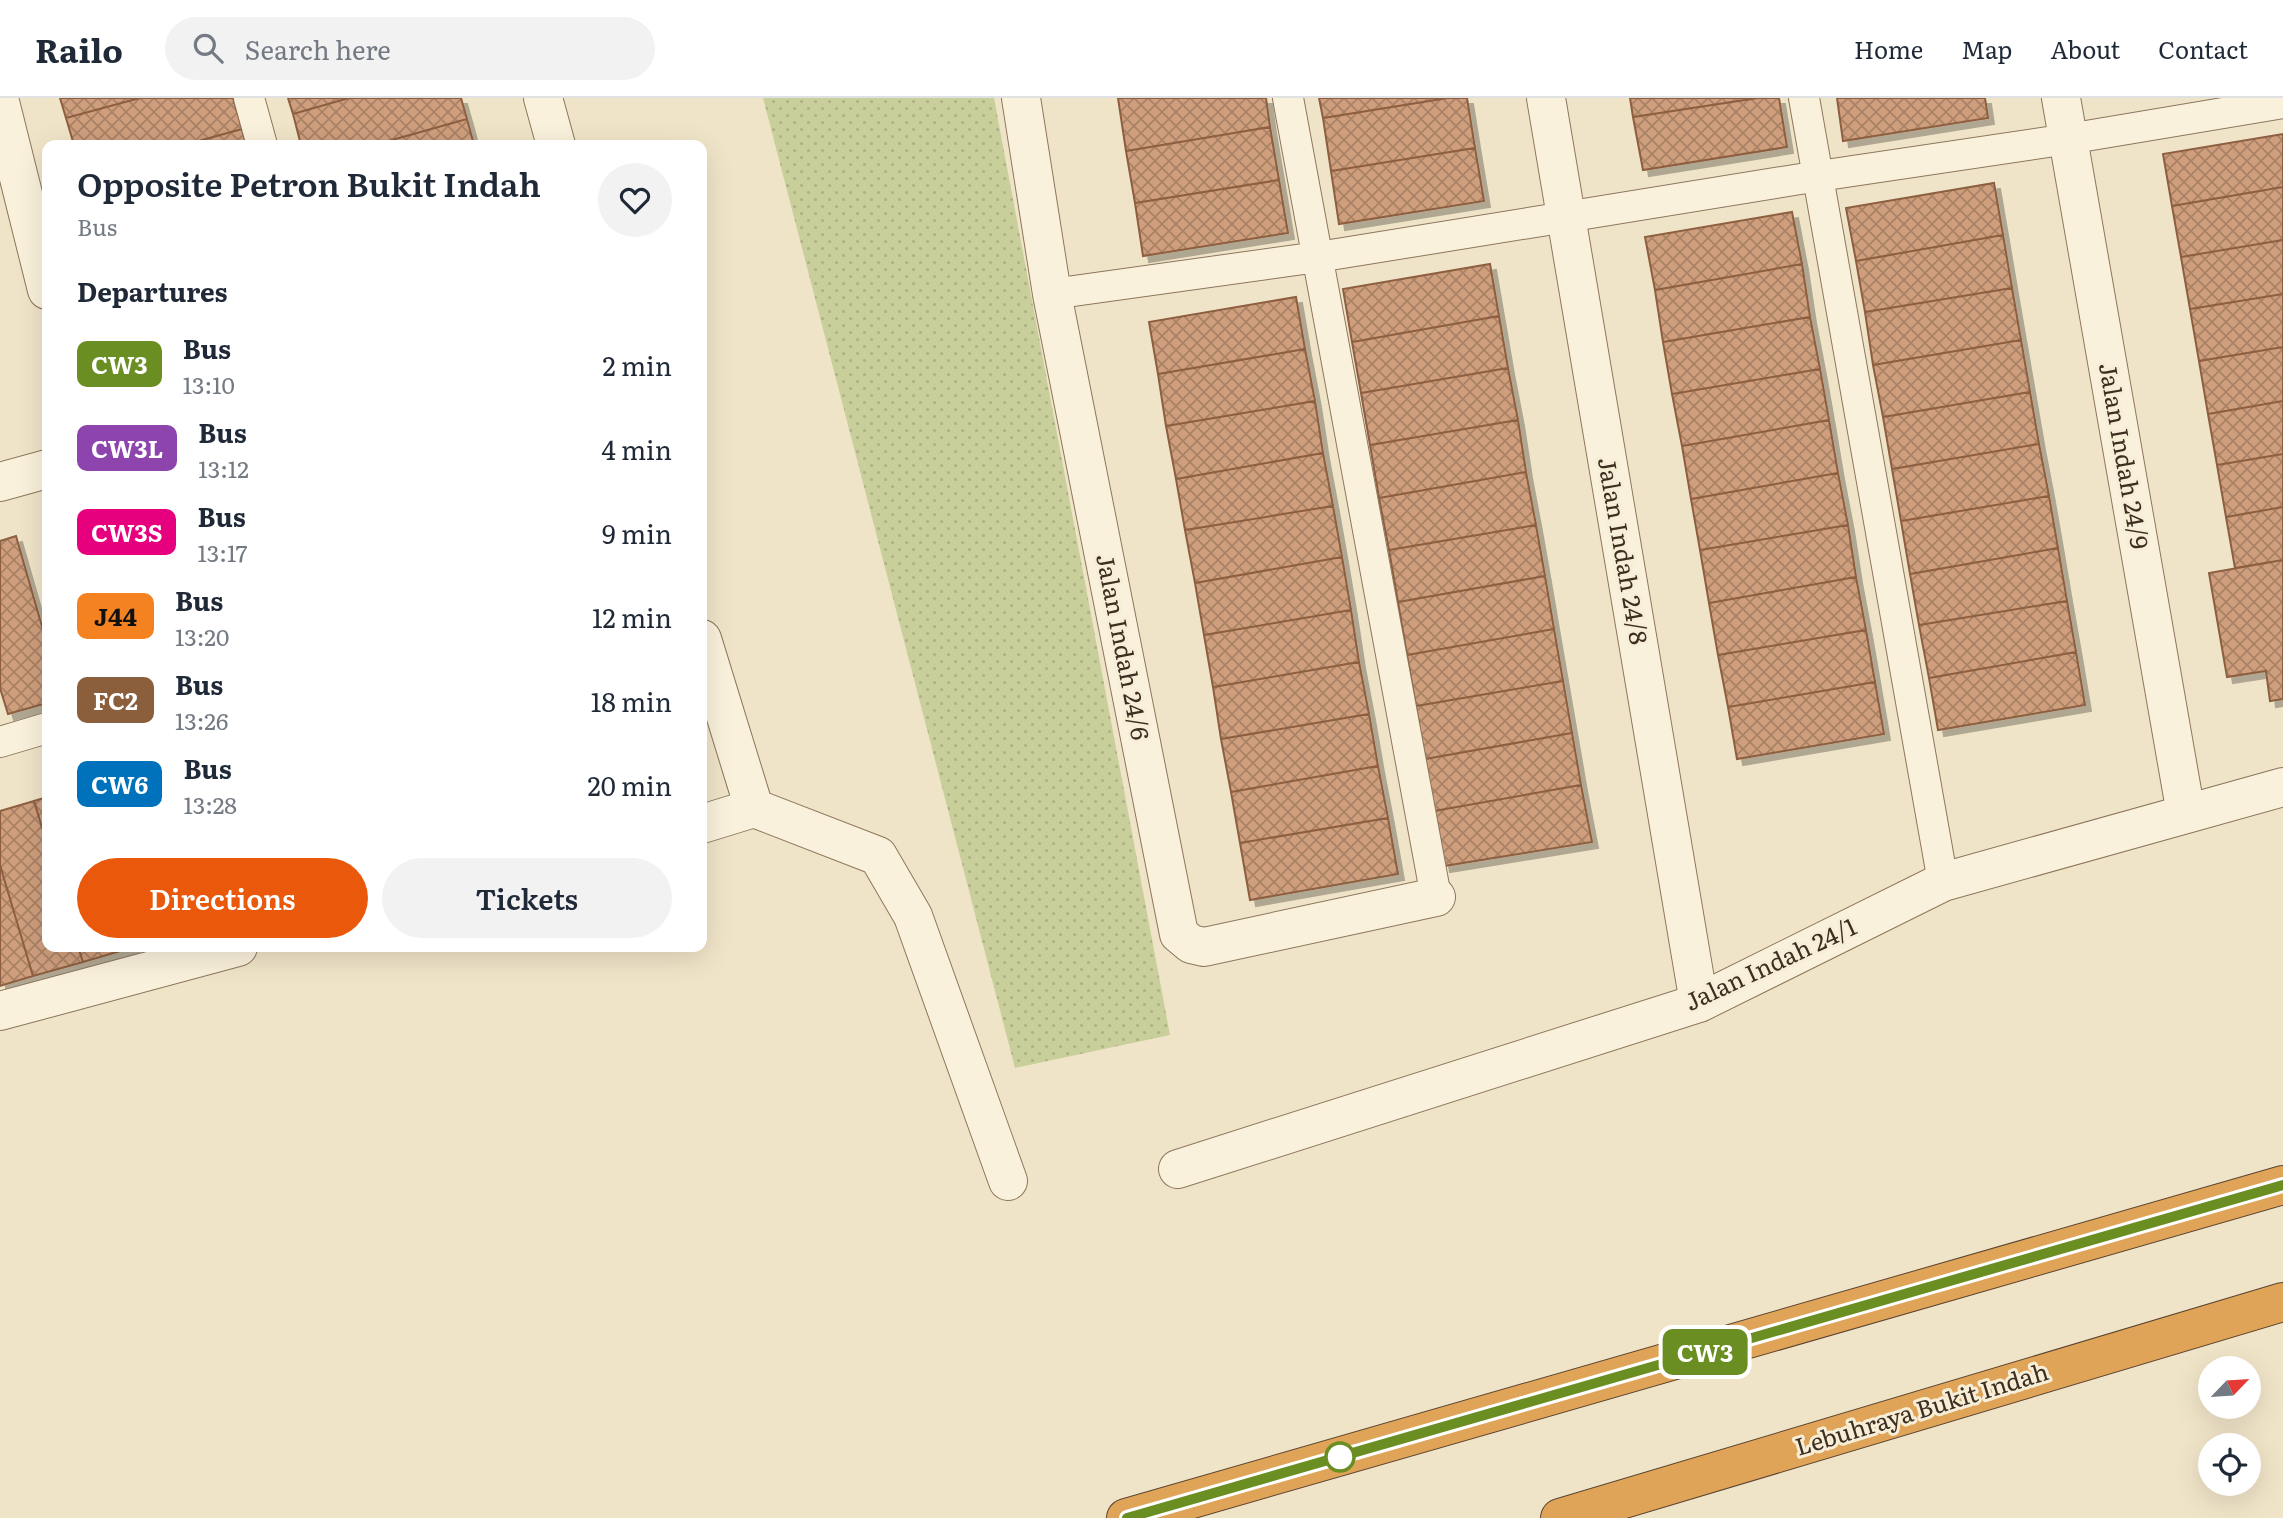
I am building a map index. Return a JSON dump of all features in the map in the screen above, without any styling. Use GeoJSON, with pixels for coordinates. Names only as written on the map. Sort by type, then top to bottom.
{"type":"FeatureCollection","features":[{"type":"Feature","properties":{"kind":"highway"},"geometry":{"type":"LineString","coordinates":[[1126,1518],[2283,1185]]}},
{"type":"Feature","properties":{"kind":"highway","name":"Lebuhraya Bukit Indah"},"geometry":{"type":"LineString","coordinates":[[1560,1518],[2283,1302]]}},
{"type":"Feature","properties":{"kind":"street"},"geometry":{"type":"LineString","coordinates":[[543,98],[555,140]]}},
{"type":"Feature","properties":{"kind":"street","name":"Jalan Indah 24/6"},"geometry":{"type":"LineString","coordinates":[[1021,98],[1052,294],[1179,934],[1191,944],[1204,947],[1436,897]]}},
{"type":"Feature","properties":{"kind":"street","name":"Jalan Indah 24/8"},"geometry":{"type":"LineString","coordinates":[[1546,98],[1699,1003]]}},
{"type":"Feature","properties":{"kind":"street","name":"Jalan Indah 24/9"},"geometry":{"type":"LineString","coordinates":[[2062,98],[2186,814]]}},
{"type":"Feature","properties":{"kind":"street"},"geometry":{"type":"LineString","coordinates":[[0,102],[9,178],[42,275]]}},
{"type":"Feature","properties":{"kind":"street"},"geometry":{"type":"LineString","coordinates":[[0,482],[42,470]]}},
{"type":"Feature","properties":{"kind":"street"},"geometry":{"type":"LineString","coordinates":[[707,655],[754,808]]}},
{"type":"Feature","properties":{"kind":"street","name":"Jalan Indah 24/1"},"geometry":{"type":"LineString","coordinates":[[1178,1168],[1699,1003],[1942,882],[2283,787]]}},
{"type":"Feature","properties":{"kind":"street"},"geometry":{"type":"LineString","coordinates":[[707,822],[754,808],[878,856],[913,916],[1008,1181]]}},
{"type":"Feature","properties":{"kind":"street"},"geometry":{"type":"LineString","coordinates":[[0,1011],[212,952]]}},
{"type":"Feature","properties":{"kind":"lane"},"geometry":{"type":"LineString","coordinates":[[249,98],[261,140]]}},
{"type":"Feature","properties":{"kind":"lane"},"geometry":{"type":"LineString","coordinates":[[1288,98],[1436,897]]}},
{"type":"Feature","properties":{"kind":"lane"},"geometry":{"type":"LineString","coordinates":[[1804,98],[1942,882]]}},
{"type":"Feature","properties":{"kind":"lane"},"geometry":{"type":"LineString","coordinates":[[1052,294],[1318,257],[2283,103]]}},
{"type":"Feature","properties":{"kind":"lane"},"geometry":{"type":"LineString","coordinates":[[0,742],[42,729]]}},
{"type":"Feature","properties":{"kind":"green space"},"geometry":{"type":"Polygon","coordinates":[[[763,98],[994,98],[1170,1035],[1015,1068],[763,98]]]}},
{"type":"Feature","properties":{"kind":"building"},"geometry":{"type":"Polygon","coordinates":[[[60,98],[140,98],[66,118],[60,98]]]}},
{"type":"Feature","properties":{"kind":"building"},"geometry":{"type":"Polygon","coordinates":[[[140,98],[233,98],[242,129],[202,140],[73,140],[66,118],[140,98]]]}},
{"type":"Feature","properties":{"kind":"building"},"geometry":{"type":"Polygon","coordinates":[[[288,98],[349,98],[293,114],[288,98]]]}},
{"type":"Feature","properties":{"kind":"building"},"geometry":{"type":"Polygon","coordinates":[[[349,98],[461,98],[467,119],[392,140],[300,140],[293,114],[349,98]]]}},
{"type":"Feature","properties":{"kind":"building"},"geometry":{"type":"Polygon","coordinates":[[[1118,98],[1266,98],[1270,127],[1126,151],[1118,98]]]}},
{"type":"Feature","properties":{"kind":"building"},"geometry":{"type":"Polygon","coordinates":[[[1319,98],[1448,98],[1323,118],[1319,98]]]}},
{"type":"Feature","properties":{"kind":"building"},"geometry":{"type":"Polygon","coordinates":[[[1448,98],[1467,98],[1475,148],[1331,171],[1323,118],[1448,98]]]}},
{"type":"Feature","properties":{"kind":"building"},"geometry":{"type":"Polygon","coordinates":[[[1630,98],[1758,98],[1633,117],[1630,98]]]}},
{"type":"Feature","properties":{"kind":"building"},"geometry":{"type":"Polygon","coordinates":[[[1758,98],[1779,98],[1787,147],[1643,170],[1633,117],[1758,98]]]}},
{"type":"Feature","properties":{"kind":"building"},"geometry":{"type":"Polygon","coordinates":[[[1837,98],[1985,98],[1988,118],[1843,141],[1837,98]]]}},
{"type":"Feature","properties":{"kind":"building"},"geometry":{"type":"Polygon","coordinates":[[[467,119],[473,140],[392,140],[467,119]]]}},
{"type":"Feature","properties":{"kind":"building"},"geometry":{"type":"Polygon","coordinates":[[[1270,127],[1279,180],[1135,203],[1126,151],[1270,127]]]}},
{"type":"Feature","properties":{"kind":"building"},"geometry":{"type":"Polygon","coordinates":[[[242,129],[245,140],[202,140],[242,129]]]}},
{"type":"Feature","properties":{"kind":"building"},"geometry":{"type":"Polygon","coordinates":[[[2283,134],[2283,187],[2172,206],[2163,154],[2283,134]]]}},
{"type":"Feature","properties":{"kind":"building"},"geometry":{"type":"Polygon","coordinates":[[[1475,148],[1484,201],[1339,224],[1331,171],[1475,148]]]}},
{"type":"Feature","properties":{"kind":"building"},"geometry":{"type":"Polygon","coordinates":[[[1279,180],[1288,233],[1143,256],[1135,203],[1279,180]]]}},
{"type":"Feature","properties":{"kind":"building"},"geometry":{"type":"Polygon","coordinates":[[[1994,183],[2003,235],[1856,261],[1846,208],[1994,183]]]}},
{"type":"Feature","properties":{"kind":"building"},"geometry":{"type":"Polygon","coordinates":[[[2283,187],[2283,240],[2181,257],[2172,206],[2283,187]]]}},
{"type":"Feature","properties":{"kind":"building"},"geometry":{"type":"Polygon","coordinates":[[[1792,212],[1802,264],[1655,290],[1645,237],[1792,212]]]}},
{"type":"Feature","properties":{"kind":"building"},"geometry":{"type":"Polygon","coordinates":[[[2003,235],[2012,288],[1865,312],[1856,261],[2003,235]]]}},
{"type":"Feature","properties":{"kind":"building"},"geometry":{"type":"Polygon","coordinates":[[[2283,240],[2283,294],[2190,309],[2181,257],[2283,240]]]}},
{"type":"Feature","properties":{"kind":"building"},"geometry":{"type":"Polygon","coordinates":[[[1490,264],[1499,316],[1352,342],[1343,289],[1490,264]]]}},
{"type":"Feature","properties":{"kind":"building"},"geometry":{"type":"Polygon","coordinates":[[[1802,264],[1810,317],[1663,342],[1655,290],[1802,264]]]}},
{"type":"Feature","properties":{"kind":"building"},"geometry":{"type":"Polygon","coordinates":[[[2012,288],[2021,340],[1873,365],[1865,312],[2012,288]]]}},
{"type":"Feature","properties":{"kind":"building"},"geometry":{"type":"Polygon","coordinates":[[[2283,294],[2283,347],[2199,361],[2190,309],[2283,294]]]}},
{"type":"Feature","properties":{"kind":"building"},"geometry":{"type":"Polygon","coordinates":[[[1296,297],[1305,349],[1158,374],[1149,322],[1296,297]]]}},
{"type":"Feature","properties":{"kind":"building"},"geometry":{"type":"Polygon","coordinates":[[[1499,316],[1508,368],[1361,393],[1352,342],[1499,316]]]}},
{"type":"Feature","properties":{"kind":"building"},"geometry":{"type":"Polygon","coordinates":[[[1810,317],[1820,369],[1672,394],[1663,342],[1810,317]]]}},
{"type":"Feature","properties":{"kind":"building"},"geometry":{"type":"Polygon","coordinates":[[[2021,340],[2030,392],[1883,417],[1873,365],[2021,340]]]}},
{"type":"Feature","properties":{"kind":"building"},"geometry":{"type":"Polygon","coordinates":[[[2283,347],[2283,401],[2208,414],[2199,361],[2283,347]]]}},
{"type":"Feature","properties":{"kind":"building"},"geometry":{"type":"Polygon","coordinates":[[[1305,349],[1315,401],[1166,426],[1158,374],[1305,349]]]}},
{"type":"Feature","properties":{"kind":"building"},"geometry":{"type":"Polygon","coordinates":[[[1508,368],[1518,420],[1370,445],[1361,393],[1508,368]]]}},
{"type":"Feature","properties":{"kind":"building"},"geometry":{"type":"Polygon","coordinates":[[[1820,369],[1829,420],[1682,446],[1672,394],[1820,369]]]}},
{"type":"Feature","properties":{"kind":"building"},"geometry":{"type":"Polygon","coordinates":[[[2030,392],[2039,444],[1892,469],[1883,417],[2030,392]]]}},
{"type":"Feature","properties":{"kind":"building"},"geometry":{"type":"Polygon","coordinates":[[[1315,401],[1323,453],[1176,479],[1166,426],[1315,401]]]}},
{"type":"Feature","properties":{"kind":"building"},"geometry":{"type":"Polygon","coordinates":[[[2283,401],[2283,454],[2217,465],[2208,414],[2283,401]]]}},
{"type":"Feature","properties":{"kind":"building"},"geometry":{"type":"Polygon","coordinates":[[[1518,420],[1526,472],[1379,498],[1370,445],[1518,420]]]}},
{"type":"Feature","properties":{"kind":"building"},"geometry":{"type":"Polygon","coordinates":[[[1829,420],[1838,473],[1691,499],[1682,446],[1829,420]]]}},
{"type":"Feature","properties":{"kind":"building"},"geometry":{"type":"Polygon","coordinates":[[[2039,444],[2049,496],[1901,521],[1892,469],[2039,444]]]}},
{"type":"Feature","properties":{"kind":"building"},"geometry":{"type":"Polygon","coordinates":[[[1323,453],[1333,506],[1185,530],[1176,479],[1323,453]]]}},
{"type":"Feature","properties":{"kind":"building"},"geometry":{"type":"Polygon","coordinates":[[[2283,454],[2283,507],[2226,517],[2217,465],[2283,454]]]}},
{"type":"Feature","properties":{"kind":"building"},"geometry":{"type":"Polygon","coordinates":[[[1526,472],[1536,525],[1389,550],[1379,498],[1526,472]]]}},
{"type":"Feature","properties":{"kind":"building"},"geometry":{"type":"Polygon","coordinates":[[[1838,473],[1848,525],[1700,550],[1691,499],[1838,473]]]}},
{"type":"Feature","properties":{"kind":"building"},"geometry":{"type":"Polygon","coordinates":[[[2049,496],[2058,548],[1910,574],[1901,521],[2049,496]]]}},
{"type":"Feature","properties":{"kind":"building"},"geometry":{"type":"Polygon","coordinates":[[[1333,506],[1342,557],[1195,583],[1185,530],[1333,506]]]}},
{"type":"Feature","properties":{"kind":"building"},"geometry":{"type":"Polygon","coordinates":[[[2283,507],[2283,560],[2235,568],[2226,517],[2283,507]]]}},
{"type":"Feature","properties":{"kind":"building"},"geometry":{"type":"Polygon","coordinates":[[[1536,525],[1545,576],[1398,602],[1389,550],[1536,525]]]}},
{"type":"Feature","properties":{"kind":"building"},"geometry":{"type":"Polygon","coordinates":[[[1848,525],[1856,577],[1709,603],[1700,550],[1848,525]]]}},
{"type":"Feature","properties":{"kind":"building"},"geometry":{"type":"Polygon","coordinates":[[[16,536],[42,627],[42,704],[8,714],[0,688],[0,541],[16,536]]]}},
{"type":"Feature","properties":{"kind":"building"},"geometry":{"type":"Polygon","coordinates":[[[2058,548],[2067,601],[1919,625],[1910,574],[2058,548]]]}},
{"type":"Feature","properties":{"kind":"building"},"geometry":{"type":"Polygon","coordinates":[[[1342,557],[1351,610],[1204,635],[1195,583],[1342,557]]]}},
{"type":"Feature","properties":{"kind":"building"},"geometry":{"type":"Polygon","coordinates":[[[2283,560],[2283,699],[2270,701],[2266,671],[2227,677],[2209,573],[2283,560]]]}},
{"type":"Feature","properties":{"kind":"building"},"geometry":{"type":"Polygon","coordinates":[[[1545,576],[1554,629],[1407,655],[1398,602],[1545,576]]]}},
{"type":"Feature","properties":{"kind":"building"},"geometry":{"type":"Polygon","coordinates":[[[1856,577],[1866,630],[1718,655],[1709,603],[1856,577]]]}},
{"type":"Feature","properties":{"kind":"building"},"geometry":{"type":"Polygon","coordinates":[[[2067,601],[2076,652],[1929,678],[1919,625],[2067,601]]]}},
{"type":"Feature","properties":{"kind":"building"},"geometry":{"type":"Polygon","coordinates":[[[1351,610],[1359,662],[1213,687],[1204,635],[1351,610]]]}},
{"type":"Feature","properties":{"kind":"building"},"geometry":{"type":"Polygon","coordinates":[[[1554,629],[1563,681],[1416,706],[1407,655],[1554,629]]]}},
{"type":"Feature","properties":{"kind":"building"},"geometry":{"type":"Polygon","coordinates":[[[1866,630],[1875,682],[1728,707],[1718,655],[1866,630]]]}},
{"type":"Feature","properties":{"kind":"building"},"geometry":{"type":"Polygon","coordinates":[[[2076,652],[2085,705],[1938,730],[1929,678],[2076,652]]]}},
{"type":"Feature","properties":{"kind":"building"},"geometry":{"type":"Polygon","coordinates":[[[1359,662],[1369,714],[1221,739],[1213,687],[1359,662]]]}},
{"type":"Feature","properties":{"kind":"building"},"geometry":{"type":"Polygon","coordinates":[[[1563,681],[1572,733],[1425,759],[1416,706],[1563,681]]]}},
{"type":"Feature","properties":{"kind":"building"},"geometry":{"type":"Polygon","coordinates":[[[1875,682],[1884,734],[1737,759],[1728,707],[1875,682]]]}},
{"type":"Feature","properties":{"kind":"building"},"geometry":{"type":"Polygon","coordinates":[[[1369,714],[1378,766],[1231,792],[1221,739],[1369,714]]]}},
{"type":"Feature","properties":{"kind":"building"},"geometry":{"type":"Polygon","coordinates":[[[1572,733],[1581,785],[1434,811],[1425,759],[1572,733]]]}},
{"type":"Feature","properties":{"kind":"building"},"geometry":{"type":"Polygon","coordinates":[[[1378,766],[1388,818],[1240,843],[1231,792],[1378,766]]]}},
{"type":"Feature","properties":{"kind":"building"},"geometry":{"type":"Polygon","coordinates":[[[1581,785],[1592,842],[1444,866],[1434,811],[1581,785]]]}},
{"type":"Feature","properties":{"kind":"building"},"geometry":{"type":"Polygon","coordinates":[[[42,799],[42,827],[34,801],[42,799]]]}},
{"type":"Feature","properties":{"kind":"building"},"geometry":{"type":"Polygon","coordinates":[[[34,801],[42,827],[42,952],[80,952],[83,962],[33,976],[0,865],[0,811],[34,801]]]}},
{"type":"Feature","properties":{"kind":"building"},"geometry":{"type":"Polygon","coordinates":[[[1388,818],[1398,874],[1250,900],[1240,843],[1388,818]]]}},
{"type":"Feature","properties":{"kind":"building"},"geometry":{"type":"Polygon","coordinates":[[[0,865],[33,976],[0,986],[0,865]]]}},
{"type":"Feature","properties":{"kind":"building"},"geometry":{"type":"Polygon","coordinates":[[[80,952],[117,952],[83,962],[80,952]]]}},
{"type":"Feature","properties":{"kind":"bus line","name":"CW3"},"geometry":{"type":"LineString","coordinates":[[1127,1518],[2283,1185]]}}]}
